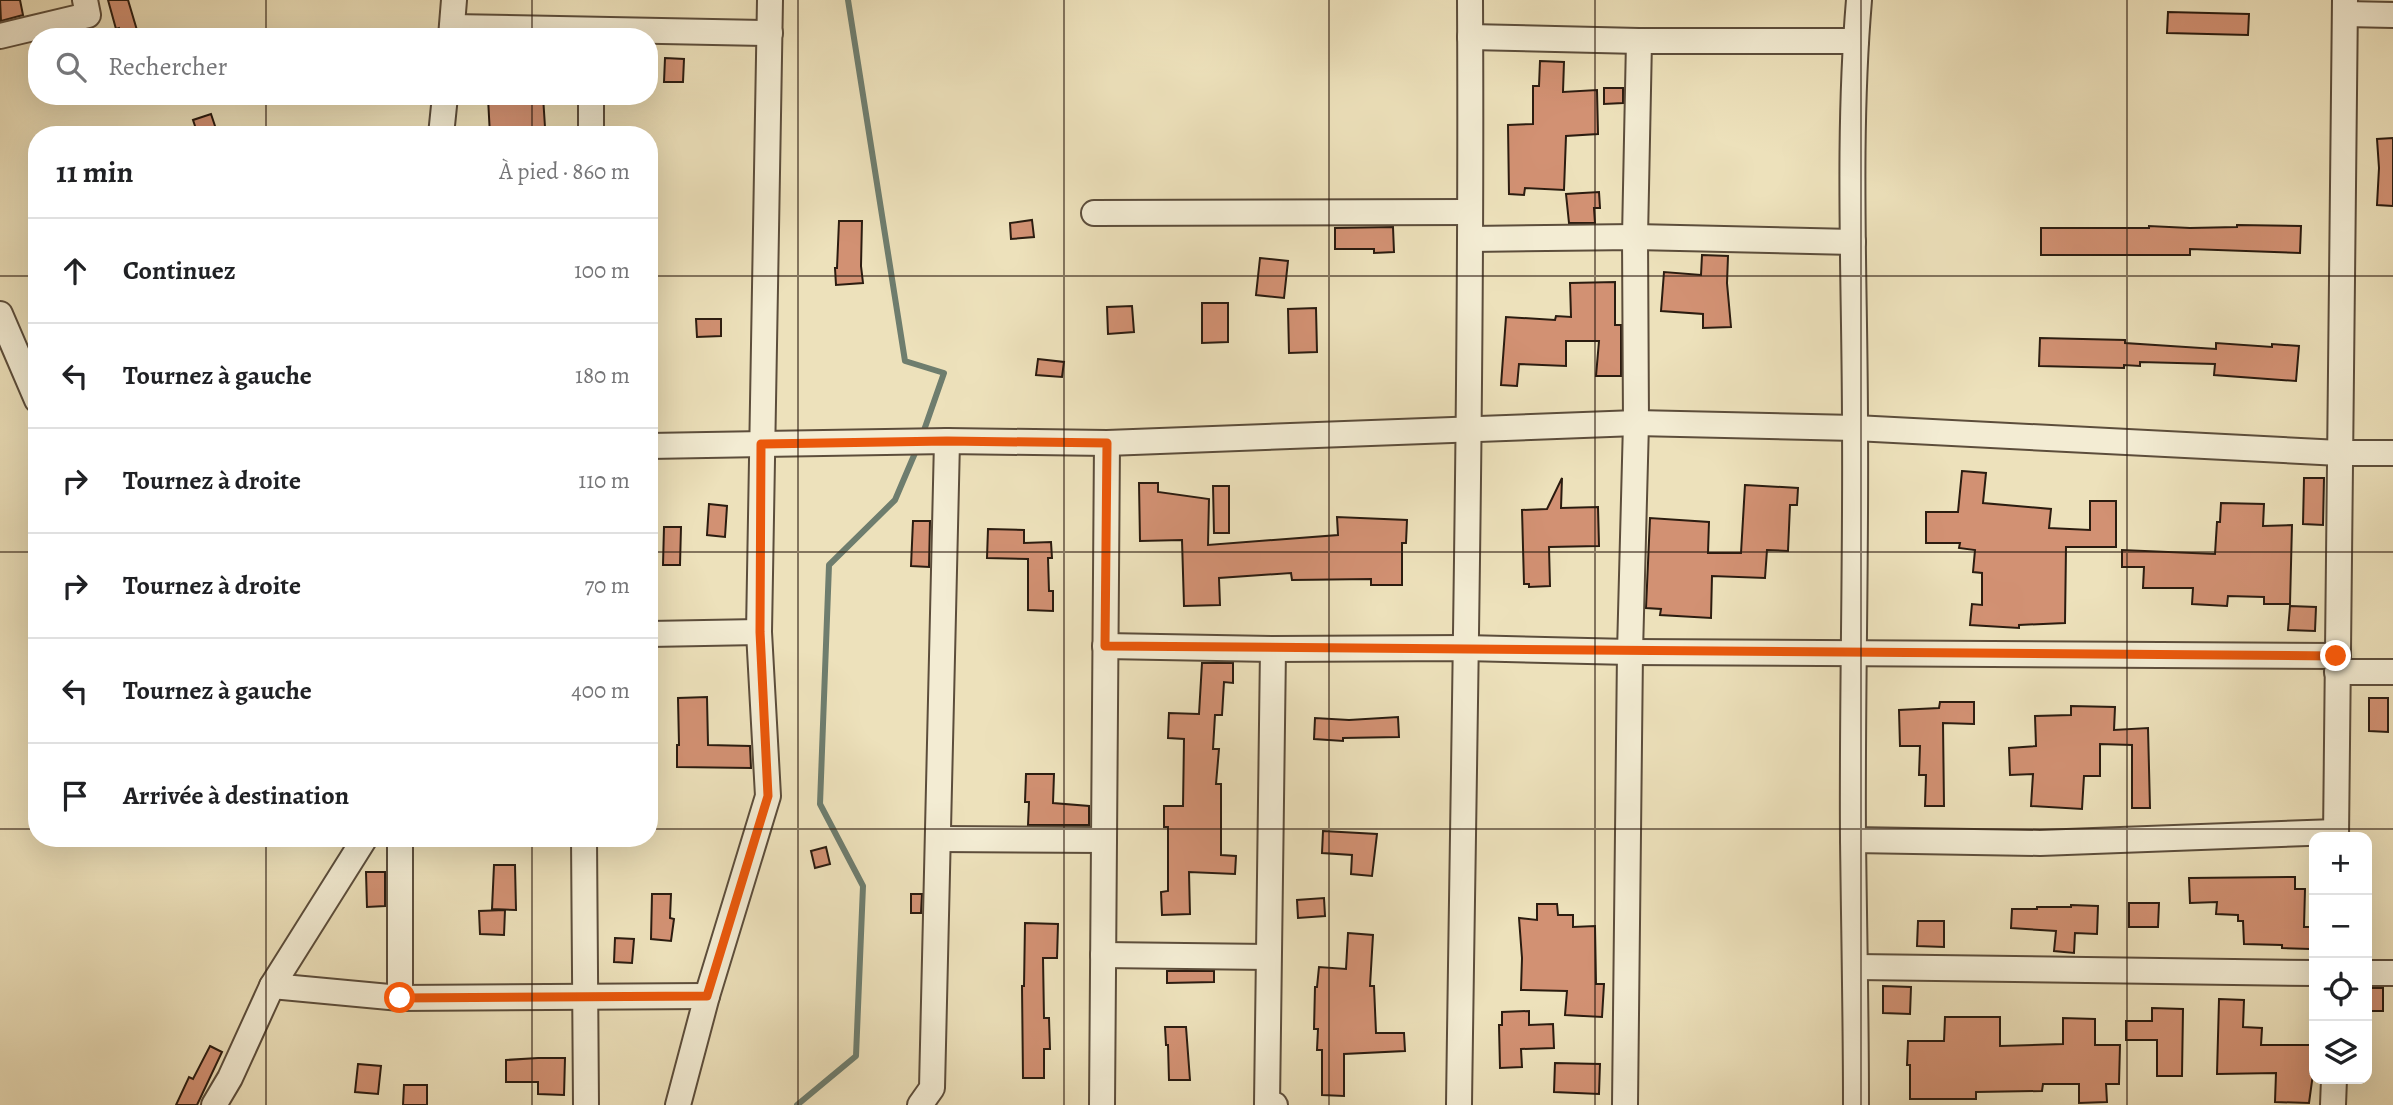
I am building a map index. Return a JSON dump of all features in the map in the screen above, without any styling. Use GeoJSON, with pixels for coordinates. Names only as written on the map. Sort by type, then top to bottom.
{"type":"FeatureCollection","features":[{"type":"Feature","properties":{"kind":"street"},"geometry":{"type":"LineString","coordinates":[[48,28],[88,15],[85,0]]}},
{"type":"Feature","properties":{"kind":"street"},"geometry":{"type":"LineString","coordinates":[[452,28],[454,0]]}},
{"type":"Feature","properties":{"kind":"street"},"geometry":{"type":"LineString","coordinates":[[678,1105],[707,996],[768,796],[760,632],[770,0]]}},
{"type":"Feature","properties":{"kind":"street"},"geometry":{"type":"LineString","coordinates":[[1459,1105],[1470,428],[1470,0]]}},
{"type":"Feature","properties":{"kind":"street"},"geometry":{"type":"LineString","coordinates":[[1856,1105],[1853,242],[1859,0]]}},
{"type":"Feature","properties":{"kind":"street"},"geometry":{"type":"LineString","coordinates":[[2336,832],[2345,7],[2393,15]]}},
{"type":"Feature","properties":{"kind":"street"},"geometry":{"type":"LineString","coordinates":[[658,33],[770,33]]}},
{"type":"Feature","properties":{"kind":"street"},"geometry":{"type":"LineString","coordinates":[[4,42],[28,34]]}},
{"type":"Feature","properties":{"kind":"street"},"geometry":{"type":"LineString","coordinates":[[1470,37],[1639,41],[1856,41]]}},
{"type":"Feature","properties":{"kind":"street"},"geometry":{"type":"LineString","coordinates":[[1625,1105],[1639,41]]}},
{"type":"Feature","properties":{"kind":"street"},"geometry":{"type":"LineString","coordinates":[[442,126],[444,105]]}},
{"type":"Feature","properties":{"kind":"street"},"geometry":{"type":"LineString","coordinates":[[590,105],[591,126]]}},
{"type":"Feature","properties":{"kind":"street"},"geometry":{"type":"LineString","coordinates":[[1094,213],[1470,212]]}},
{"type":"Feature","properties":{"kind":"street"},"geometry":{"type":"LineString","coordinates":[[1471,239],[1635,237],[1853,242]]}},
{"type":"Feature","properties":{"kind":"street"},"geometry":{"type":"LineString","coordinates":[[0,314],[28,379]]}},
{"type":"Feature","properties":{"kind":"street"},"geometry":{"type":"LineString","coordinates":[[658,446],[947,441],[1107,443],[1636,423],[1855,428],[2340,453],[2393,453]]}},
{"type":"Feature","properties":{"kind":"street"},"geometry":{"type":"LineString","coordinates":[[920,1105],[932,1088],[947,441]]}},
{"type":"Feature","properties":{"kind":"street"},"geometry":{"type":"LineString","coordinates":[[1102,1105],[1107,443]]}},
{"type":"Feature","properties":{"kind":"street"},"geometry":{"type":"LineString","coordinates":[[658,634],[760,632]]}},
{"type":"Feature","properties":{"kind":"street"},"geometry":{"type":"LineString","coordinates":[[1105,646],[1854,653],[2337,664],[2393,672]]}},
{"type":"Feature","properties":{"kind":"street"},"geometry":{"type":"LineString","coordinates":[[1273,649],[1266,1105],[1275,1105]]}},
{"type":"Feature","properties":{"kind":"street"},"geometry":{"type":"LineString","coordinates":[[1853,840],[2040,843],[2309,836]]}},
{"type":"Feature","properties":{"kind":"street"},"geometry":{"type":"LineString","coordinates":[[938,839],[1104,840]]}},
{"type":"Feature","properties":{"kind":"street"},"geometry":{"type":"LineString","coordinates":[[214,1105],[230,1078],[272,986],[359,847]]}},
{"type":"Feature","properties":{"kind":"street"},"geometry":{"type":"LineString","coordinates":[[400,847],[400,998]]}},
{"type":"Feature","properties":{"kind":"street"},"geometry":{"type":"LineString","coordinates":[[584,847],[586,1105]]}},
{"type":"Feature","properties":{"kind":"street"},"geometry":{"type":"LineString","coordinates":[[1103,955],[1268,957]]}},
{"type":"Feature","properties":{"kind":"street"},"geometry":{"type":"LineString","coordinates":[[1857,967],[2309,972]]}},
{"type":"Feature","properties":{"kind":"street"},"geometry":{"type":"LineString","coordinates":[[2372,973],[2393,973]]}},
{"type":"Feature","properties":{"kind":"street"},"geometry":{"type":"LineString","coordinates":[[272,986],[400,998],[707,996]]}},
{"type":"Feature","properties":{"kind":"street"},"geometry":{"type":"LineString","coordinates":[[2333,1105],[2334,1084]]}},
{"type":"Feature","properties":{"kind":"building"},"geometry":{"type":"Polygon","coordinates":[[[0,0],[20,0],[23,15],[1,21],[0,0]]]}},
{"type":"Feature","properties":{"kind":"building"},"geometry":{"type":"Polygon","coordinates":[[[108,0],[128,0],[136,28],[116,28],[108,0]]]}},
{"type":"Feature","properties":{"kind":"building"},"geometry":{"type":"Polygon","coordinates":[[[2168,12],[2249,14],[2248,35],[2167,33],[2168,12]]]}},
{"type":"Feature","properties":{"kind":"building"},"geometry":{"type":"Polygon","coordinates":[[[665,58],[684,59],[683,82],[664,82],[665,58]]]}},
{"type":"Feature","properties":{"kind":"building"},"geometry":{"type":"Polygon","coordinates":[[[1540,61],[1564,62],[1563,92],[1597,90],[1598,134],[1566,136],[1564,190],[1525,188],[1524,195],[1509,194],[1508,125],[1533,124],[1533,86],[1539,86],[1540,61]]]}},
{"type":"Feature","properties":{"kind":"building"},"geometry":{"type":"Polygon","coordinates":[[[1604,88],[1623,88],[1623,103],[1604,104],[1604,88]]]}},
{"type":"Feature","properties":{"kind":"building"},"geometry":{"type":"Polygon","coordinates":[[[488,105],[544,105],[545,126],[490,126],[488,105]]]}},
{"type":"Feature","properties":{"kind":"building"},"geometry":{"type":"Polygon","coordinates":[[[211,114],[215,126],[195,126],[193,120],[211,114]]]}},
{"type":"Feature","properties":{"kind":"building"},"geometry":{"type":"Polygon","coordinates":[[[2393,138],[2393,206],[2377,205],[2377,139],[2393,138]]]}},
{"type":"Feature","properties":{"kind":"building"},"geometry":{"type":"Polygon","coordinates":[[[1599,192],[1600,208],[1594,208],[1595,223],[1569,223],[1566,194],[1599,192]]]}},
{"type":"Feature","properties":{"kind":"building"},"geometry":{"type":"Polygon","coordinates":[[[1032,220],[1034,237],[1011,239],[1010,223],[1032,220]]]}},
{"type":"Feature","properties":{"kind":"building"},"geometry":{"type":"Polygon","coordinates":[[[839,221],[862,221],[863,283],[836,285],[839,221]]]}},
{"type":"Feature","properties":{"kind":"building"},"geometry":{"type":"Polygon","coordinates":[[[2237,225],[2301,226],[2300,253],[2190,249],[2190,255],[2041,255],[2041,228],[2190,228],[2237,225]]]}},
{"type":"Feature","properties":{"kind":"building"},"geometry":{"type":"Polygon","coordinates":[[[1393,227],[1394,252],[1335,249],[1335,228],[1393,227]]]}},
{"type":"Feature","properties":{"kind":"building"},"geometry":{"type":"Polygon","coordinates":[[[1702,255],[1728,256],[1727,283],[1731,327],[1703,328],[1703,314],[1661,311],[1664,272],[1701,275],[1702,255]]]}},
{"type":"Feature","properties":{"kind":"building"},"geometry":{"type":"Polygon","coordinates":[[[1260,258],[1288,261],[1284,298],[1256,295],[1260,258]]]}},
{"type":"Feature","properties":{"kind":"building"},"geometry":{"type":"Polygon","coordinates":[[[1615,282],[1615,325],[1621,325],[1621,376],[1596,376],[1599,341],[1566,341],[1566,366],[1519,364],[1517,386],[1501,385],[1506,317],[1555,320],[1556,316],[1571,317],[1570,283],[1615,282]]]}},
{"type":"Feature","properties":{"kind":"building"},"geometry":{"type":"Polygon","coordinates":[[[1202,303],[1228,303],[1228,342],[1202,343],[1202,303]]]}},
{"type":"Feature","properties":{"kind":"building"},"geometry":{"type":"Polygon","coordinates":[[[1132,306],[1134,332],[1108,334],[1107,307],[1132,306]]]}},
{"type":"Feature","properties":{"kind":"building"},"geometry":{"type":"Polygon","coordinates":[[[1316,308],[1317,352],[1289,353],[1288,309],[1316,308]]]}},
{"type":"Feature","properties":{"kind":"building"},"geometry":{"type":"Polygon","coordinates":[[[696,319],[721,319],[721,336],[697,337],[696,319]]]}},
{"type":"Feature","properties":{"kind":"building"},"geometry":{"type":"Polygon","coordinates":[[[2040,338],[2125,340],[2125,343],[2216,349],[2216,343],[2299,346],[2296,381],[2214,375],[2215,364],[2140,362],[2140,366],[2124,365],[2124,368],[2039,366],[2040,338]]]}},
{"type":"Feature","properties":{"kind":"building"},"geometry":{"type":"Polygon","coordinates":[[[1038,359],[1064,362],[1062,377],[1036,375],[1038,359]]]}},
{"type":"Feature","properties":{"kind":"building"},"geometry":{"type":"Polygon","coordinates":[[[1962,471],[1986,473],[1983,503],[2051,509],[2049,528],[2090,530],[2090,501],[2116,501],[2116,547],[2066,547],[2065,623],[2019,625],[2019,628],[1970,625],[1972,604],[1982,605],[1982,573],[1973,572],[1975,550],[1959,548],[1960,543],[1926,543],[1926,512],[1958,512],[1962,471]]]}},
{"type":"Feature","properties":{"kind":"building"},"geometry":{"type":"Polygon","coordinates":[[[1562,478],[1561,508],[1598,507],[1599,546],[1549,547],[1550,586],[1529,587],[1529,584],[1524,584],[1522,510],[1547,509],[1562,478]]]}},
{"type":"Feature","properties":{"kind":"building"},"geometry":{"type":"Polygon","coordinates":[[[2304,478],[2324,478],[2323,525],[2303,524],[2304,478]]]}},
{"type":"Feature","properties":{"kind":"building"},"geometry":{"type":"Polygon","coordinates":[[[1139,483],[1158,483],[1158,492],[1209,499],[1208,545],[1338,535],[1337,517],[1407,520],[1406,543],[1402,543],[1402,585],[1371,585],[1371,579],[1292,580],[1291,573],[1219,578],[1220,605],[1184,606],[1182,540],[1140,541],[1139,483]]]}},
{"type":"Feature","properties":{"kind":"building"},"geometry":{"type":"Polygon","coordinates":[[[1745,485],[1798,488],[1797,505],[1790,505],[1788,551],[1767,550],[1765,578],[1712,576],[1711,618],[1660,615],[1661,609],[1646,608],[1650,518],[1709,522],[1708,553],[1741,553],[1745,485]]]}},
{"type":"Feature","properties":{"kind":"building"},"geometry":{"type":"Polygon","coordinates":[[[1213,486],[1229,486],[1229,533],[1214,533],[1213,486]]]}},
{"type":"Feature","properties":{"kind":"building"},"geometry":{"type":"Polygon","coordinates":[[[2221,503],[2264,504],[2263,526],[2292,525],[2290,604],[2264,604],[2264,597],[2228,596],[2227,606],[2192,604],[2193,588],[2143,588],[2144,567],[2122,567],[2122,550],[2215,554],[2221,503]]]}},
{"type":"Feature","properties":{"kind":"building"},"geometry":{"type":"Polygon","coordinates":[[[709,504],[727,506],[725,537],[707,535],[709,504]]]}},
{"type":"Feature","properties":{"kind":"building"},"geometry":{"type":"Polygon","coordinates":[[[913,521],[930,521],[929,567],[911,566],[913,521]]]}},
{"type":"Feature","properties":{"kind":"building"},"geometry":{"type":"Polygon","coordinates":[[[664,527],[681,527],[680,565],[663,565],[664,527]]]}},
{"type":"Feature","properties":{"kind":"building"},"geometry":{"type":"Polygon","coordinates":[[[988,529],[1024,530],[1024,543],[1051,542],[1052,558],[1048,558],[1049,591],[1053,591],[1053,611],[1028,610],[1028,559],[987,558],[988,529]]]}},
{"type":"Feature","properties":{"kind":"building"},"geometry":{"type":"Polygon","coordinates":[[[2290,606],[2316,607],[2315,631],[2288,630],[2290,606]]]}},
{"type":"Feature","properties":{"kind":"building"},"geometry":{"type":"Polygon","coordinates":[[[1202,663],[1233,663],[1233,683],[1224,682],[1222,715],[1215,715],[1213,749],[1219,749],[1216,784],[1221,784],[1221,855],[1236,856],[1235,874],[1189,872],[1190,914],[1162,915],[1161,892],[1168,891],[1168,827],[1164,827],[1164,806],[1183,806],[1184,739],[1168,738],[1169,713],[1199,714],[1202,663]]]}},
{"type":"Feature","properties":{"kind":"building"},"geometry":{"type":"Polygon","coordinates":[[[707,697],[708,745],[750,746],[751,768],[677,767],[678,698],[707,697]]]}},
{"type":"Feature","properties":{"kind":"building"},"geometry":{"type":"Polygon","coordinates":[[[2369,698],[2388,698],[2388,732],[2369,731],[2369,698]]]}},
{"type":"Feature","properties":{"kind":"building"},"geometry":{"type":"Polygon","coordinates":[[[1940,702],[1974,702],[1974,724],[1943,723],[1944,806],[1925,806],[1926,775],[1919,775],[1920,746],[1900,746],[1899,710],[1939,708],[1940,702]]]}},
{"type":"Feature","properties":{"kind":"building"},"geometry":{"type":"Polygon","coordinates":[[[2071,706],[2115,707],[2114,730],[2148,728],[2150,808],[2132,808],[2132,745],[2100,744],[2100,776],[2084,776],[2082,809],[2031,806],[2033,774],[2010,775],[2009,748],[2036,746],[2035,716],[2071,715],[2071,706]]]}},
{"type":"Feature","properties":{"kind":"building"},"geometry":{"type":"Polygon","coordinates":[[[1398,717],[1399,737],[1343,738],[1343,741],[1314,739],[1315,718],[1349,720],[1398,717]]]}},
{"type":"Feature","properties":{"kind":"building"},"geometry":{"type":"Polygon","coordinates":[[[1026,774],[1054,774],[1053,803],[1089,806],[1089,825],[1028,825],[1026,774]]]}},
{"type":"Feature","properties":{"kind":"building"},"geometry":{"type":"Polygon","coordinates":[[[1323,831],[1377,834],[1372,876],[1351,874],[1352,855],[1322,853],[1323,831]]]}},
{"type":"Feature","properties":{"kind":"building"},"geometry":{"type":"Polygon","coordinates":[[[826,847],[830,864],[815,868],[811,851],[826,847]]]}},
{"type":"Feature","properties":{"kind":"building"},"geometry":{"type":"Polygon","coordinates":[[[494,865],[515,865],[516,910],[492,909],[494,865]]]}},
{"type":"Feature","properties":{"kind":"building"},"geometry":{"type":"Polygon","coordinates":[[[366,872],[385,872],[385,906],[367,907],[366,872]]]}},
{"type":"Feature","properties":{"kind":"building"},"geometry":{"type":"Polygon","coordinates":[[[2295,877],[2295,889],[2305,889],[2304,927],[2309,927],[2309,949],[2244,944],[2243,921],[2238,921],[2238,915],[2216,914],[2217,902],[2190,903],[2189,878],[2295,877]]]}},
{"type":"Feature","properties":{"kind":"building"},"geometry":{"type":"Polygon","coordinates":[[[652,894],[671,894],[670,918],[674,919],[671,941],[651,939],[652,894]]]}},
{"type":"Feature","properties":{"kind":"building"},"geometry":{"type":"Polygon","coordinates":[[[911,894],[922,894],[921,913],[911,913],[911,894]]]}},
{"type":"Feature","properties":{"kind":"building"},"geometry":{"type":"Polygon","coordinates":[[[1324,898],[1325,916],[1298,918],[1297,900],[1324,898]]]}},
{"type":"Feature","properties":{"kind":"building"},"geometry":{"type":"Polygon","coordinates":[[[2129,903],[2159,903],[2158,927],[2129,927],[2129,903]]]}},
{"type":"Feature","properties":{"kind":"building"},"geometry":{"type":"Polygon","coordinates":[[[1537,904],[1557,904],[1558,915],[1573,915],[1573,927],[1595,926],[1596,984],[1604,984],[1602,1017],[1565,1015],[1567,991],[1521,990],[1519,918],[1537,920],[1537,904]]]}},
{"type":"Feature","properties":{"kind":"building"},"geometry":{"type":"Polygon","coordinates":[[[2098,906],[2097,934],[2075,933],[2074,953],[2054,951],[2056,931],[2011,928],[2012,909],[2098,906]]]}},
{"type":"Feature","properties":{"kind":"building"},"geometry":{"type":"Polygon","coordinates":[[[505,910],[504,935],[480,934],[479,911],[505,910]]]}},
{"type":"Feature","properties":{"kind":"building"},"geometry":{"type":"Polygon","coordinates":[[[1918,921],[1944,921],[1944,947],[1917,946],[1918,921]]]}},
{"type":"Feature","properties":{"kind":"building"},"geometry":{"type":"Polygon","coordinates":[[[1025,923],[1058,924],[1057,958],[1043,958],[1044,1018],[1049,1018],[1050,1049],[1044,1049],[1044,1078],[1023,1078],[1022,986],[1025,923]]]}},
{"type":"Feature","properties":{"kind":"building"},"geometry":{"type":"Polygon","coordinates":[[[1348,933],[1373,935],[1370,986],[1374,986],[1376,1033],[1404,1033],[1405,1051],[1344,1054],[1344,1096],[1322,1095],[1322,1050],[1317,1050],[1318,1029],[1314,1029],[1315,987],[1319,967],[1346,969],[1348,933]]]}},
{"type":"Feature","properties":{"kind":"building"},"geometry":{"type":"Polygon","coordinates":[[[615,938],[634,939],[632,963],[614,962],[615,938]]]}},
{"type":"Feature","properties":{"kind":"building"},"geometry":{"type":"Polygon","coordinates":[[[1167,971],[1214,971],[1214,982],[1167,983],[1167,971]]]}},
{"type":"Feature","properties":{"kind":"building"},"geometry":{"type":"Polygon","coordinates":[[[1883,986],[1911,987],[1910,1014],[1883,1013],[1883,986]]]}},
{"type":"Feature","properties":{"kind":"building"},"geometry":{"type":"Polygon","coordinates":[[[2372,988],[2383,988],[2383,1011],[2372,1011],[2372,988]]]}},
{"type":"Feature","properties":{"kind":"building"},"geometry":{"type":"Polygon","coordinates":[[[2219,999],[2244,1000],[2243,1027],[2262,1028],[2261,1045],[2309,1045],[2309,1084],[2312,1084],[2309,1103],[2275,1102],[2276,1073],[2217,1074],[2219,999]]]}},
{"type":"Feature","properties":{"kind":"building"},"geometry":{"type":"Polygon","coordinates":[[[2152,1008],[2183,1009],[2182,1076],[2157,1076],[2157,1040],[2126,1040],[2126,1021],[2152,1021],[2152,1008]]]}},
{"type":"Feature","properties":{"kind":"building"},"geometry":{"type":"Polygon","coordinates":[[[1529,1011],[1529,1025],[1553,1024],[1554,1048],[1521,1049],[1522,1067],[1500,1068],[1499,1025],[1502,1025],[1502,1012],[1529,1011]]]}},
{"type":"Feature","properties":{"kind":"building"},"geometry":{"type":"Polygon","coordinates":[[[1945,1017],[2000,1017],[2000,1046],[2063,1044],[2063,1018],[2095,1019],[2095,1045],[2120,1045],[2119,1084],[2106,1084],[2107,1102],[2079,1103],[2079,1084],[2043,1084],[2042,1091],[1976,1092],[1976,1099],[1910,1099],[1908,1041],[1944,1041],[1945,1017]]]}},
{"type":"Feature","properties":{"kind":"building"},"geometry":{"type":"Polygon","coordinates":[[[1165,1027],[1186,1027],[1190,1080],[1169,1080],[1165,1027]]]}},
{"type":"Feature","properties":{"kind":"building"},"geometry":{"type":"Polygon","coordinates":[[[210,1046],[222,1052],[197,1105],[176,1105],[189,1077],[193,1079],[210,1046]]]}},
{"type":"Feature","properties":{"kind":"building"},"geometry":{"type":"Polygon","coordinates":[[[565,1058],[564,1095],[538,1094],[538,1082],[506,1082],[506,1060],[565,1058]]]}},
{"type":"Feature","properties":{"kind":"building"},"geometry":{"type":"Polygon","coordinates":[[[1555,1063],[1600,1064],[1599,1094],[1554,1092],[1555,1063]]]}},
{"type":"Feature","properties":{"kind":"building"},"geometry":{"type":"Polygon","coordinates":[[[358,1064],[381,1066],[378,1094],[355,1092],[358,1064]]]}},
{"type":"Feature","properties":{"kind":"building"},"geometry":{"type":"Polygon","coordinates":[[[404,1085],[427,1085],[427,1105],[403,1105],[404,1085]]]}},
{"type":"Feature","properties":{"kind":"waterway"},"geometry":{"type":"LineString","coordinates":[[848,0],[905,361],[944,373],[922,436]]}},
{"type":"Feature","properties":{"kind":"waterway"},"geometry":{"type":"LineString","coordinates":[[797,1105],[856,1056],[863,886],[820,804],[829,565],[895,500],[918,446]]}},
{"type":"Feature","properties":{"kind":"route"},"geometry":{"type":"LineString","coordinates":[[400,998],[707,996],[768,796],[760,632],[761,444],[947,441],[1107,443],[1105,646],[2336,656]]}}]}
